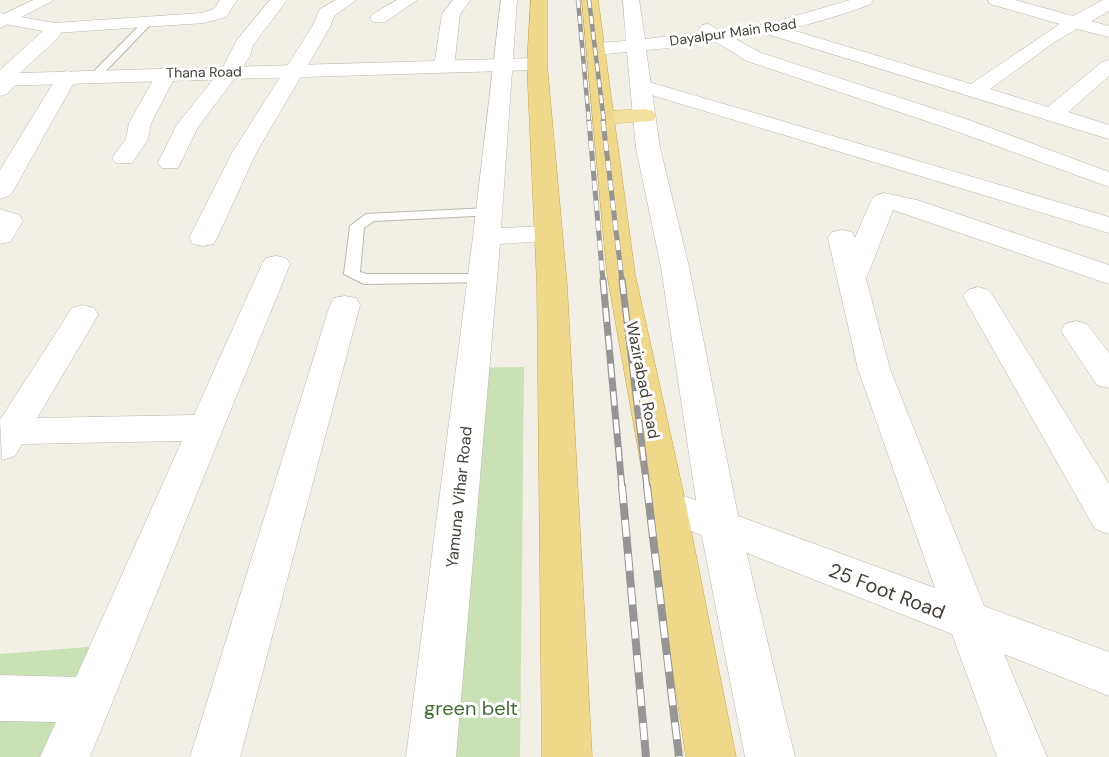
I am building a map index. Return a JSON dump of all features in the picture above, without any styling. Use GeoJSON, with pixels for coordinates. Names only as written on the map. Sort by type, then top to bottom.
{"type":"FeatureCollection","features":[{"type":"Feature","properties":{"kind":"highway"},"geometry":{"type":"LineString","coordinates":[[539,0],[537,64],[548,234],[567,757]]}},
{"type":"Feature","properties":{"kind":"highway","name":"Wazirabad Road"},"geometry":{"type":"LineString","coordinates":[[590,0],[621,274],[667,505],[711,757]]}},
{"type":"Feature","properties":{"kind":"main road"},"geometry":{"type":"LineString","coordinates":[[604,117],[645,116]]}},
{"type":"Feature","properties":{"kind":"street"},"geometry":{"type":"LineString","coordinates":[[3,20],[46,0]]}},
{"type":"Feature","properties":{"kind":"street"},"geometry":{"type":"LineString","coordinates":[[3,20],[54,28],[148,22],[215,16],[229,0]]}},
{"type":"Feature","properties":{"kind":"street"},"geometry":{"type":"LineString","coordinates":[[170,163],[187,126],[230,71],[240,56],[244,44],[279,0]]}},
{"type":"Feature","properties":{"kind":"street"},"geometry":{"type":"LineString","coordinates":[[203,238],[244,153],[296,70],[321,27],[326,13],[348,0]]}},
{"type":"Feature","properties":{"kind":"street"},"geometry":{"type":"LineString","coordinates":[[379,18],[409,0]]}},
{"type":"Feature","properties":{"kind":"street"},"geometry":{"type":"LineString","coordinates":[[444,67],[451,14],[462,0]]}},
{"type":"Feature","properties":{"kind":"street","name":"Yamuna Vihar Road"},"geometry":{"type":"LineString","coordinates":[[431,757],[488,224],[509,0]]}},
{"type":"Feature","properties":{"kind":"street"},"geometry":{"type":"LineString","coordinates":[[631,0],[648,148],[675,267],[720,526],[771,757]]}},
{"type":"Feature","properties":{"kind":"street","name":"Dayalpur Main Road"},"geometry":{"type":"LineString","coordinates":[[596,45],[711,32],[798,17],[845,0]]}},
{"type":"Feature","properties":{"kind":"street","name":"Dayalpur Main Road"},"geometry":{"type":"LineString","coordinates":[[711,32],[766,28],[808,21],[865,0]]}},
{"type":"Feature","properties":{"kind":"street"},"geometry":{"type":"LineString","coordinates":[[996,0],[1109,32]]}},
{"type":"Feature","properties":{"kind":"street"},"geometry":{"type":"LineString","coordinates":[[148,22],[168,4]]}},
{"type":"Feature","properties":{"kind":"street"},"geometry":{"type":"LineString","coordinates":[[976,90],[1074,22],[1109,4]]}},
{"type":"Feature","properties":{"kind":"street"},"geometry":{"type":"LineString","coordinates":[[103,24],[129,6]]}},
{"type":"Feature","properties":{"kind":"street","name":"Thana Road"},"geometry":{"type":"LineString","coordinates":[[2,82],[51,34],[54,28]]}},
{"type":"Feature","properties":{"kind":"street"},"geometry":{"type":"LineString","coordinates":[[766,28],[1109,132]]}},
{"type":"Feature","properties":{"kind":"street"},"geometry":{"type":"LineString","coordinates":[[711,32],[754,57],[962,125],[1109,180]]}},
{"type":"Feature","properties":{"kind":"street","name":"Thana Road"},"geometry":{"type":"LineString","coordinates":[[2,82],[166,73],[537,64]]}},
{"type":"Feature","properties":{"kind":"street"},"geometry":{"type":"LineString","coordinates":[[1053,114],[1109,66]]}},
{"type":"Feature","properties":{"kind":"street"},"geometry":{"type":"LineString","coordinates":[[124,158],[137,139],[140,123],[166,73]]}},
{"type":"Feature","properties":{"kind":"street"},"geometry":{"type":"LineString","coordinates":[[0,191],[67,77]]}},
{"type":"Feature","properties":{"kind":"street"},"geometry":{"type":"LineString","coordinates":[[642,86],[1109,225]]}},
{"type":"Feature","properties":{"kind":"street"},"geometry":{"type":"LineString","coordinates":[[852,279],[884,201],[908,205],[1109,275]]}},
{"type":"Feature","properties":{"kind":"street"},"geometry":{"type":"LineString","coordinates":[[0,217],[10,221],[0,237]]}},
{"type":"Feature","properties":{"kind":"street"},"geometry":{"type":"LineString","coordinates":[[488,224],[548,234]]}},
{"type":"Feature","properties":{"kind":"street"},"geometry":{"type":"LineString","coordinates":[[842,238],[874,369],[1022,757]]}},
{"type":"Feature","properties":{"kind":"street"},"geometry":{"type":"LineString","coordinates":[[65,757],[276,264]]}},
{"type":"Feature","properties":{"kind":"street"},"geometry":{"type":"LineString","coordinates":[[978,296],[1109,518]]}},
{"type":"Feature","properties":{"kind":"street"},"geometry":{"type":"LineString","coordinates":[[215,757],[345,305]]}},
{"type":"Feature","properties":{"kind":"street"},"geometry":{"type":"LineString","coordinates":[[7,440],[83,315]]}},
{"type":"Feature","properties":{"kind":"street"},"geometry":{"type":"LineString","coordinates":[[1076,331],[1109,377]]}},
{"type":"Feature","properties":{"kind":"street"},"geometry":{"type":"LineString","coordinates":[[7,440],[206,428]]}},
{"type":"Feature","properties":{"kind":"street","name":"25 Foot Road"},"geometry":{"type":"LineString","coordinates":[[667,505],[1109,674]]}},
{"type":"Feature","properties":{"kind":"street"},"geometry":{"type":"LineString","coordinates":[[0,698],[89,700]]}},
{"type":"Feature","properties":{"kind":"lane"},"geometry":{"type":"LineString","coordinates":[[95,76],[148,22]]}},
{"type":"Feature","properties":{"kind":"lane"},"geometry":{"type":"LineString","coordinates":[[482,279],[364,279],[352,274],[351,255],[357,226],[371,217],[488,224]]}},
{"type":"Feature","properties":{"kind":"green space","name":"green belt"},"geometry":{"type":"Polygon","coordinates":[[[524,367],[520,757],[416,757],[462,368],[524,367]]]}},
{"type":"Feature","properties":{"kind":"green space"},"geometry":{"type":"Polygon","coordinates":[[[113,645],[65,757],[0,757],[0,654],[113,645]]]}},
{"type":"Feature","properties":{"kind":"railway"},"geometry":{"type":"LineString","coordinates":[[578,0],[589,122]]}},
{"type":"Feature","properties":{"kind":"railway"},"geometry":{"type":"LineString","coordinates":[[589,0],[604,122]]}},
{"type":"Feature","properties":{"kind":"railway"},"geometry":{"type":"LineString","coordinates":[[589,121],[603,281]]}},
{"type":"Feature","properties":{"kind":"railway"},"geometry":{"type":"LineString","coordinates":[[603,121],[622,281]]}},
{"type":"Feature","properties":{"kind":"railway"},"geometry":{"type":"LineString","coordinates":[[603,280],[622,488]]}},
{"type":"Feature","properties":{"kind":"railway"},"geometry":{"type":"LineString","coordinates":[[622,280],[647,488]]}},
{"type":"Feature","properties":{"kind":"railway"},"geometry":{"type":"LineString","coordinates":[[622,486],[646,757]]}},
{"type":"Feature","properties":{"kind":"railway"},"geometry":{"type":"LineString","coordinates":[[647,486],[679,757]]}}]}
